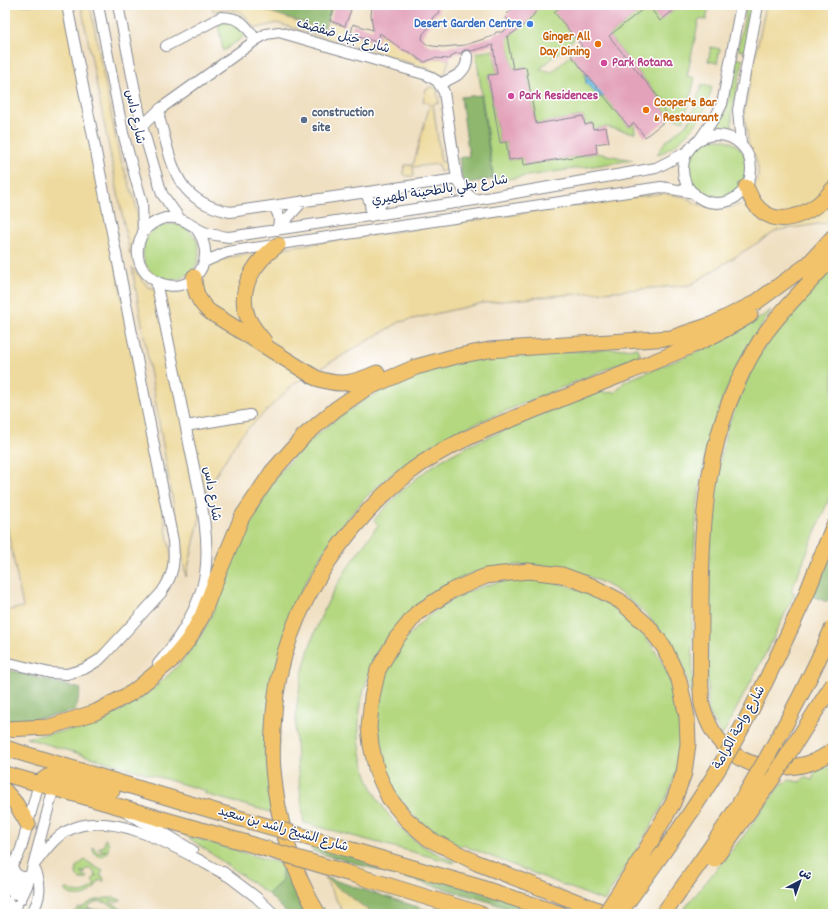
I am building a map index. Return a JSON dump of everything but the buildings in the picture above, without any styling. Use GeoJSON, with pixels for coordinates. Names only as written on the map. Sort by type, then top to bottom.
{"type":"FeatureCollection","features":[{"type":"Feature","properties":{"kind":"highway"},"geometry":{"type":"LineString","coordinates":[[746,187],[754,203],[764,213],[773,217],[786,218],[802,214],[817,206],[833,189]]}},
{"type":"Feature","properties":{"kind":"highway"},"geometry":{"type":"LineString","coordinates":[[272,351],[251,324],[245,311],[244,297],[247,283],[254,269],[278,237]]}},
{"type":"Feature","properties":{"kind":"highway"},"geometry":{"type":"LineString","coordinates":[[318,914],[294,865],[285,836],[277,801],[273,769],[275,699],[285,652],[291,634],[315,581],[343,540],[377,501],[410,472],[427,460],[502,423],[681,351],[721,332],[758,310],[773,299],[810,263],[833,237]]}},
{"type":"Feature","properties":{"kind":"highway"},"geometry":{"type":"LineString","coordinates":[[833,256],[770,326],[752,355],[731,398],[717,438],[709,475],[704,516],[701,569],[701,694],[704,714],[710,728],[717,738],[726,748],[740,759],[767,768],[804,765],[821,758],[833,750]]}},
{"type":"Feature","properties":{"kind":"highway"},"geometry":{"type":"LineString","coordinates":[[5,729],[49,727],[96,712],[133,692],[173,659],[189,639],[202,616],[242,517],[272,472],[304,436],[336,409],[365,389],[416,367],[453,357],[489,350],[671,338],[713,324],[755,303],[810,263]]}},
{"type":"Feature","properties":{"kind":"highway"},"geometry":{"type":"LineString","coordinates":[[194,277],[195,292],[205,308],[316,378],[331,383],[343,384],[363,379],[405,361],[454,348],[492,342],[522,343],[541,346]]}},
{"type":"Feature","properties":{"kind":"highway","name":"شارع واحة الكرامة"},"geometry":{"type":"LineString","coordinates":[[619,914],[680,830],[723,761],[757,700],[806,595],[833,528]]}},
{"type":"Feature","properties":{"kind":"highway"},"geometry":{"type":"LineString","coordinates":[[605,914],[643,855],[673,803],[684,773],[688,744],[687,717],[679,680],[664,647],[648,626],[620,601],[592,586],[562,575],[528,571],[486,576],[451,591],[417,613],[396,639],[378,670],[372,697],[369,727],[377,772],[389,798],[406,819],[428,839],[477,863],[608,914]]}},
{"type":"Feature","properties":{"kind":"highway"},"geometry":{"type":"LineString","coordinates":[[664,914],[712,845],[757,775],[804,690],[833,627]]}},
{"type":"Feature","properties":{"kind":"highway"},"geometry":{"type":"LineString","coordinates":[[672,914],[775,776],[833,684]]}},
{"type":"Feature","properties":{"kind":"highway","name":"شارع الشيخ راشد بن سعيد"},"geometry":{"type":"LineString","coordinates":[[5,748],[187,803],[482,888],[561,914]]}},
{"type":"Feature","properties":{"kind":"highway","name":"شارع الشيخ راشد بن سعيد"},"geometry":{"type":"LineString","coordinates":[[5,774],[48,782],[96,799],[351,874],[460,911],[481,914]]}},
{"type":"Feature","properties":{"kind":"highway"},"geometry":{"type":"LineString","coordinates":[[48,782],[64,776],[146,801],[167,804],[187,803]]}},
{"type":"Feature","properties":{"kind":"highway"},"geometry":{"type":"LineString","coordinates":[[5,791],[16,804],[28,824]]}},
{"type":"Feature","properties":{"kind":"street"},"geometry":{"type":"LineString","coordinates":[[5,662],[42,672],[59,674],[76,672],[92,665],[105,654],[161,593],[168,584],[174,562],[173,541],[68,5]]}},
{"type":"Feature","properties":{"kind":"street","name":"شارع داس"},"geometry":{"type":"LineString","coordinates":[[98,5],[123,133],[142,202],[143,234]]}},
{"type":"Feature","properties":{"kind":"street","name":"شارع داس"},"geometry":{"type":"LineString","coordinates":[[118,5],[143,129],[162,194],[180,219]]}},
{"type":"Feature","properties":{"kind":"street"},"geometry":{"type":"LineString","coordinates":[[699,140],[715,118],[722,104],[741,5]]}},
{"type":"Feature","properties":{"kind":"street"},"geometry":{"type":"LineString","coordinates":[[741,144],[738,110],[758,5]]}},
{"type":"Feature","properties":{"kind":"street"},"geometry":{"type":"LineString","coordinates":[[166,46],[221,17],[230,17],[239,20],[247,26],[256,40]]}},
{"type":"Feature","properties":{"kind":"street","name":"شارع جَبَل صَفصَف"},"geometry":{"type":"LineString","coordinates":[[143,129],[162,108],[256,40],[270,33],[283,33],[427,75],[434,78],[440,84]]}},
{"type":"Feature","properties":{"kind":"street"},"geometry":{"type":"LineString","coordinates":[[467,56],[467,63],[463,71],[440,84],[444,92],[457,179],[464,191],[475,200]]}},
{"type":"Feature","properties":{"kind":"street"},"geometry":{"type":"LineString","coordinates":[[162,108],[159,117],[176,176],[191,196],[216,209],[230,212],[457,179]]}},
{"type":"Feature","properties":{"kind":"street"},"geometry":{"type":"LineString","coordinates":[[143,129],[162,129]]}},
{"type":"Feature","properties":{"kind":"street"},"geometry":{"type":"LineString","coordinates":[[721,135],[732,138],[741,144],[748,154],[751,165],[751,176],[746,187],[736,197],[722,202],[712,202],[702,199],[694,193],[686,182],[683,169],[687,152],[692,145],[709,136],[721,135]]}},
{"type":"Feature","properties":{"kind":"street","name":"شارع بطي بالطحينة المهيري"},"geometry":{"type":"LineString","coordinates":[[204,262],[227,252],[278,237],[371,216],[475,200],[656,168],[687,152]]}},
{"type":"Feature","properties":{"kind":"street","name":"شارع بطي بالطحينة المهيري"},"geometry":{"type":"LineString","coordinates":[[195,227],[210,234],[223,236],[278,237],[661,187],[694,193]]}},
{"type":"Feature","properties":{"kind":"street"},"geometry":{"type":"LineString","coordinates":[[371,216],[394,188]]}},
{"type":"Feature","properties":{"kind":"street"},"geometry":{"type":"LineString","coordinates":[[365,192],[370,202],[371,216]]}},
{"type":"Feature","properties":{"kind":"street"},"geometry":{"type":"LineString","coordinates":[[278,237],[303,201]]}},
{"type":"Feature","properties":{"kind":"street"},"geometry":{"type":"LineString","coordinates":[[273,206],[278,211],[280,217],[278,237]]}},
{"type":"Feature","properties":{"kind":"street"},"geometry":{"type":"LineString","coordinates":[[164,219],[180,219],[195,227],[202,236],[205,247],[204,262],[201,269],[194,277],[185,283],[174,286],[162,284],[152,280],[144,272],[139,262],[137,251],[139,240],[153,223],[164,219]]}},
{"type":"Feature","properties":{"kind":"street","name":"شارع داس"},"geometry":{"type":"LineString","coordinates":[[133,692],[166,655],[195,609],[205,574],[206,546],[201,505],[156,282]]}},
{"type":"Feature","properties":{"kind":"street"},"geometry":{"type":"LineString","coordinates":[[186,426],[250,415]]}},
{"type":"Feature","properties":{"kind":"street"},"geometry":{"type":"LineString","coordinates":[[30,914],[38,900],[40,888],[38,876],[33,866],[48,782],[42,758]]}},
{"type":"Feature","properties":{"kind":"street"},"geometry":{"type":"LineString","coordinates":[[12,902],[15,869],[28,824],[48,782]]}},
{"type":"Feature","properties":{"kind":"street"},"geometry":{"type":"LineString","coordinates":[[96,799],[166,834],[195,852],[256,897],[274,914]]}},
{"type":"Feature","properties":{"kind":"street"},"geometry":{"type":"LineString","coordinates":[[15,869],[33,866],[55,840],[67,830],[103,824],[128,828],[154,838],[228,876]]}},
{"type":"Feature","properties":{"kind":"street"},"geometry":{"type":"LineString","coordinates":[[12,902],[15,869]]}},
{"type":"Feature","properties":{"kind":"green space"},"geometry":{"type":"Polygon","coordinates":[[[249,5],[333,5],[324,30],[249,5]]]}},
{"type":"Feature","properties":{"kind":"green space"},"geometry":{"type":"Polygon","coordinates":[[[539,5],[563,5],[555,12],[575,38],[540,69],[552,72],[571,55],[585,72],[586,83],[599,97],[604,96],[629,127],[634,123],[635,133],[606,127],[593,129],[592,123],[585,125],[583,116],[536,124],[526,67],[513,69],[509,48],[504,43],[512,34],[528,21],[539,5]]]}},
{"type":"Feature","properties":{"kind":"green space"},"geometry":{"type":"Polygon","coordinates":[[[648,5],[660,21],[680,5],[702,5],[709,7],[706,20],[699,19],[687,76],[695,78],[684,121],[670,117],[659,104],[662,101],[609,36],[648,5]]]}},
{"type":"Feature","properties":{"kind":"green space"},"geometry":{"type":"Polygon","coordinates":[[[747,5],[754,5],[745,51],[738,50],[747,5]]]}},
{"type":"Feature","properties":{"kind":"green space"},"geometry":{"type":"Polygon","coordinates":[[[232,20],[241,28],[244,34],[242,38],[223,51],[218,23],[232,20]]]}},
{"type":"Feature","properties":{"kind":"green space"},"geometry":{"type":"Polygon","coordinates":[[[711,47],[720,49],[717,63],[708,61],[711,47]]]}},
{"type":"Feature","properties":{"kind":"green space"},"geometry":{"type":"Polygon","coordinates":[[[494,50],[497,74],[488,75],[500,143],[506,142],[509,160],[523,158],[525,165],[597,153],[633,160],[494,181],[476,53],[494,50]]]}},
{"type":"Feature","properties":{"kind":"green space"},"geometry":{"type":"Polygon","coordinates":[[[736,58],[743,60],[732,112],[732,131],[717,127],[726,111],[736,58]]]}},
{"type":"Feature","properties":{"kind":"green space"},"geometry":{"type":"Polygon","coordinates":[[[702,85],[712,87],[705,109],[699,119],[693,128],[677,143],[657,155],[665,142],[689,122],[702,85]]]}},
{"type":"Feature","properties":{"kind":"green space"},"geometry":{"type":"Polygon","coordinates":[[[481,95],[493,179],[466,183],[462,179],[459,158],[469,156],[461,97],[481,95]]]}},
{"type":"Feature","properties":{"kind":"green space"},"geometry":{"type":"Polygon","coordinates":[[[718,139],[735,144],[743,152],[748,169],[743,186],[735,194],[718,199],[701,194],[693,186],[688,169],[693,152],[701,144],[718,139]]]}},
{"type":"Feature","properties":{"kind":"green space"},"geometry":{"type":"Polygon","coordinates":[[[165,224],[177,224],[187,228],[195,236],[199,246],[199,258],[195,268],[187,276],[177,280],[165,280],[155,276],[147,268],[143,258],[143,246],[147,236],[155,228],[165,224]]]}},
{"type":"Feature","properties":{"kind":"green space"},"geometry":{"type":"Polygon","coordinates":[[[833,264],[833,489],[791,591],[795,593],[770,645],[722,736],[708,710],[707,588],[713,491],[727,428],[755,361],[776,330],[833,264]]]}},
{"type":"Feature","properties":{"kind":"green space"},"geometry":{"type":"Polygon","coordinates":[[[771,310],[747,350],[720,405],[710,437],[702,471],[693,575],[693,697],[680,662],[660,630],[648,616],[620,592],[586,576],[568,570],[548,566],[508,566],[470,574],[453,582],[389,636],[381,647],[371,667],[360,708],[359,729],[361,750],[365,770],[373,790],[397,825],[427,849],[454,861],[454,863],[304,823],[297,764],[296,724],[297,703],[305,662],[311,642],[327,603],[346,570],[378,525],[374,520],[382,511],[397,495],[423,473],[460,450],[604,389],[603,393],[616,392],[625,381],[719,342],[754,322],[771,310]]]}},
{"type":"Feature","properties":{"kind":"green space"},"geometry":{"type":"Polygon","coordinates":[[[638,348],[640,355],[467,427],[432,445],[381,483],[365,498],[337,531],[305,583],[287,624],[274,813],[205,794],[206,791],[26,738],[80,728],[96,723],[127,707],[169,675],[191,650],[206,626],[213,613],[233,559],[244,535],[255,512],[276,478],[306,445],[339,417],[357,405],[395,383],[434,368],[455,362],[508,356],[638,348]]]}},
{"type":"Feature","properties":{"kind":"green space"},"geometry":{"type":"Polygon","coordinates":[[[833,525],[833,588],[827,602],[805,593],[833,525]]]}},
{"type":"Feature","properties":{"kind":"green space"},"geometry":{"type":"Polygon","coordinates":[[[511,580],[547,581],[568,586],[596,597],[621,613],[642,633],[659,657],[671,683],[679,711],[680,741],[674,779],[657,815],[604,901],[462,845],[459,846],[447,840],[425,826],[415,817],[398,797],[386,773],[378,739],[378,706],[386,675],[400,647],[421,623],[447,603],[477,588],[511,580]]]}},
{"type":"Feature","properties":{"kind":"green space"},"geometry":{"type":"Polygon","coordinates":[[[5,669],[81,689],[75,711],[46,717],[5,722],[5,669]]]}},
{"type":"Feature","properties":{"kind":"green space"},"geometry":{"type":"Polygon","coordinates":[[[826,765],[830,770],[833,765],[833,914],[680,914],[745,834],[781,784],[790,780],[799,782],[806,778],[812,780],[815,772],[826,765]]]}},
{"type":"Feature","properties":{"kind":"green space"},"geometry":{"type":"Polygon","coordinates":[[[185,835],[282,864],[282,881],[268,894],[185,835]]]}},
{"type":"Feature","properties":{"kind":"green space"},"geometry":{"type":"Polygon","coordinates":[[[105,839],[108,841],[107,851],[103,856],[99,856],[94,852],[93,847],[99,853],[104,852],[106,850],[101,851],[98,848],[104,846],[105,839]]]}},
{"type":"Feature","properties":{"kind":"green space"},"geometry":{"type":"Polygon","coordinates":[[[308,840],[559,914],[522,914],[487,901],[312,851],[308,840]]]}},
{"type":"Feature","properties":{"kind":"green space"},"geometry":{"type":"Polygon","coordinates":[[[85,860],[103,871],[100,876],[103,877],[104,881],[99,880],[93,890],[85,896],[75,896],[64,890],[68,889],[79,893],[86,892],[95,884],[92,880],[96,876],[92,869],[86,869],[84,871],[85,874],[81,871],[83,876],[88,877],[86,879],[80,879],[76,874],[77,866],[85,860]]]}},
{"type":"Feature","properties":{"kind":"green space"},"geometry":{"type":"Polygon","coordinates":[[[282,864],[290,867],[313,914],[288,914],[268,894],[282,881],[282,864]]]}},
{"type":"Feature","properties":{"kind":"green space"},"geometry":{"type":"Polygon","coordinates":[[[324,877],[440,914],[373,914],[324,877]]]}},
{"type":"Feature","properties":{"kind":"green space"},"geometry":{"type":"Polygon","coordinates":[[[113,897],[121,900],[116,902],[112,900],[110,901],[121,909],[124,914],[121,914],[114,907],[105,902],[95,902],[87,908],[97,910],[109,909],[109,912],[97,913],[91,910],[81,910],[72,914],[77,909],[92,901],[113,897]]]}},
{"type":"Feature","properties":{"kind":"sand"},"geometry":{"type":"Polygon","coordinates":[[[5,5],[67,5],[174,571],[102,655],[67,672],[5,660],[5,611],[23,607],[5,517],[5,5]]]}},
{"type":"Feature","properties":{"kind":"sand"},"geometry":{"type":"Polygon","coordinates":[[[81,5],[90,5],[119,154],[135,201],[138,217],[138,230],[130,255],[81,5]]]}},
{"type":"Feature","properties":{"kind":"sand"},"geometry":{"type":"Polygon","coordinates":[[[212,5],[249,5],[324,30],[328,20],[345,26],[341,43],[277,23],[258,28],[253,26],[243,13],[225,9],[213,11],[212,5]]]}},
{"type":"Feature","properties":{"kind":"sand"},"geometry":{"type":"Polygon","coordinates":[[[766,5],[833,5],[833,212],[826,223],[778,230],[690,285],[483,303],[400,322],[295,383],[240,436],[206,491],[186,577],[132,267],[148,287],[177,292],[191,286],[215,263],[228,258],[254,252],[663,193],[685,197],[697,204],[716,209],[729,208],[742,204],[758,177],[758,167],[755,156],[749,147],[744,111],[766,5]]]}},
{"type":"Feature","properties":{"kind":"sand"},"geometry":{"type":"Polygon","coordinates":[[[380,33],[423,62],[432,58],[449,59],[445,74],[440,76],[430,69],[348,44],[351,35],[377,42],[380,33]]]}},
{"type":"Feature","properties":{"kind":"sand"},"geometry":{"type":"Polygon","coordinates":[[[434,87],[437,90],[439,103],[433,104],[441,162],[450,161],[450,163],[446,170],[440,172],[438,164],[413,167],[414,176],[406,176],[403,173],[405,165],[413,165],[430,104],[423,101],[426,89],[434,87]]]}},
{"type":"Feature","properties":{"kind":"sand"},"geometry":{"type":"Polygon","coordinates":[[[324,877],[373,914],[344,914],[324,877]]]}},
{"type":"Feature","properties":{"kind":"water"},"geometry":{"type":"Polygon","coordinates":[[[585,71],[605,96],[599,97],[586,83],[585,71]]]}},
{"type":"Feature","properties":{"kind":"place","name":"Desert Garden Centre"},"geometry":{"type":"Point","coordinates":[530,24]}},
{"type":"Feature","properties":{"kind":"place","name":"Ginger All Day Dining"},"geometry":{"type":"Point","coordinates":[598,44]}},
{"type":"Feature","properties":{"kind":"place","name":"Park Rotana"},"geometry":{"type":"Point","coordinates":[604,63]}},
{"type":"Feature","properties":{"kind":"place","name":"Park Residences"},"geometry":{"type":"Point","coordinates":[511,96]}},
{"type":"Feature","properties":{"kind":"place","name":"Cooper's Bar & Restaurant"},"geometry":{"type":"Point","coordinates":[646,110]}},
{"type":"Feature","properties":{"kind":"place","name":"construction site"},"geometry":{"type":"Point","coordinates":[304,120]}}]}
